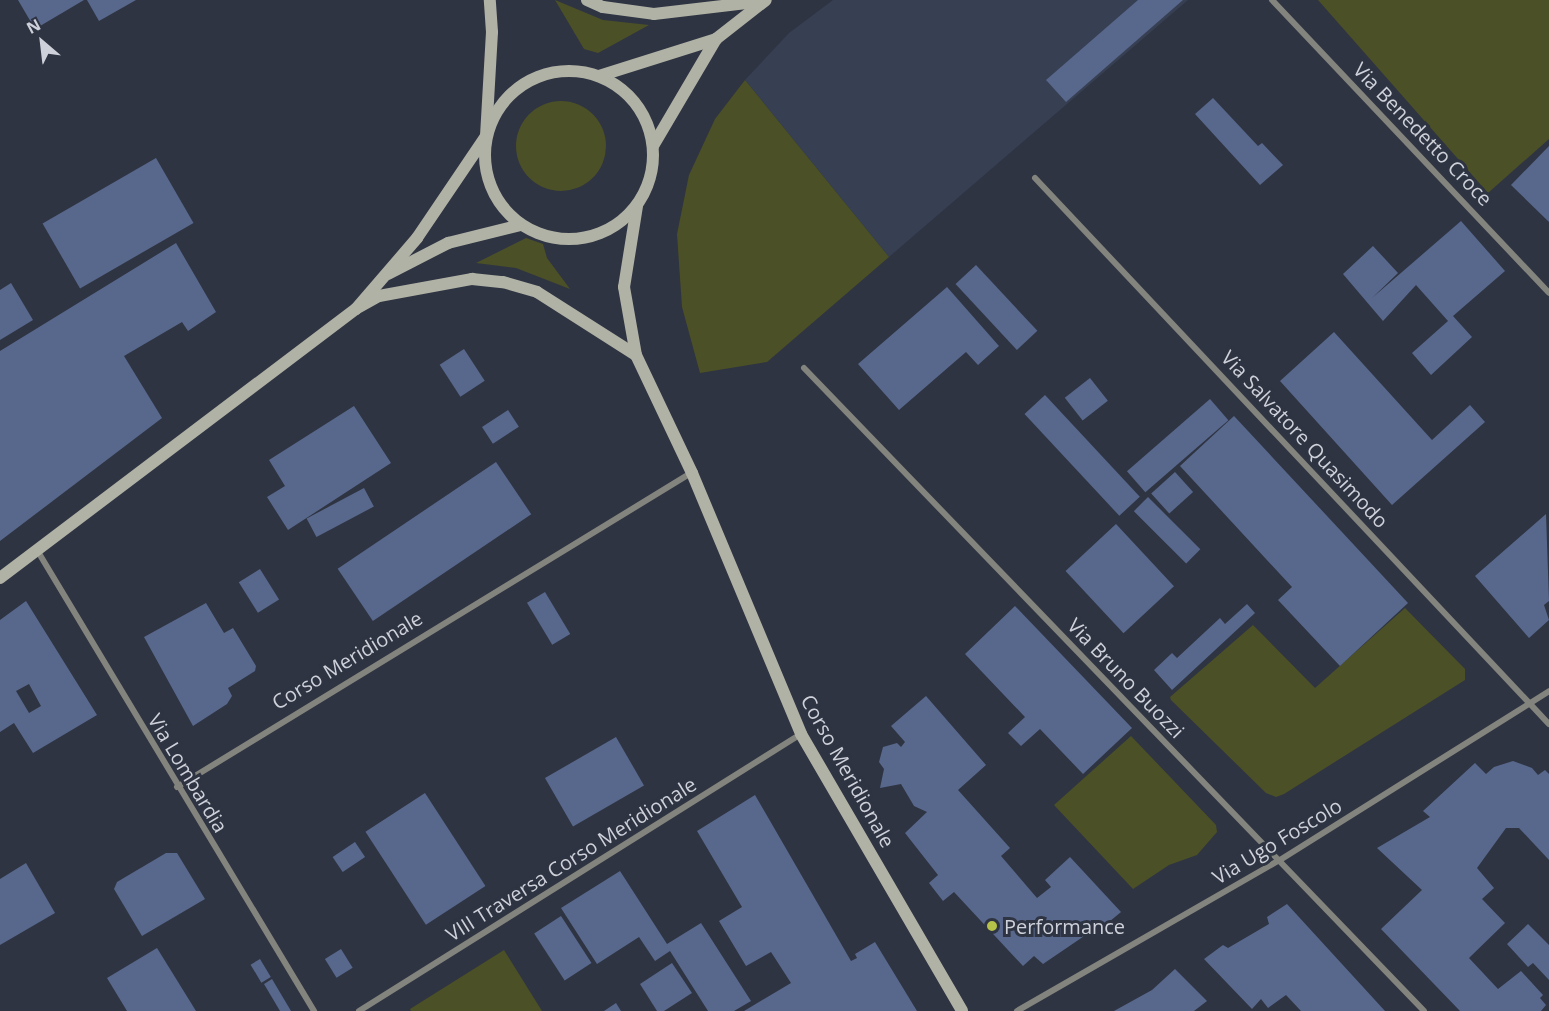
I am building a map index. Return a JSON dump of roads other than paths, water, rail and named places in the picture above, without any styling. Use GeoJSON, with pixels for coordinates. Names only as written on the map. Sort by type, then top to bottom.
{"type":"FeatureCollection","features":[{"type":"Feature","properties":{"kind":"street"},"geometry":{"type":"LineString","coordinates":[[356,309],[379,279],[417,238],[486,136],[495,114],[510,94],[529,81],[552,73],[575,71],[599,76],[619,87],[636,104],[648,123],[653,146],[653,168],[637,206],[616,226],[590,238],[561,240],[521,225],[509,217],[492,193],[484,165],[486,136],[492,32],[490,0]]}},
{"type":"Feature","properties":{"kind":"street"},"geometry":{"type":"LineString","coordinates":[[587,0],[603,8],[654,14],[766,0]]}},
{"type":"Feature","properties":{"kind":"street"},"geometry":{"type":"LineString","coordinates":[[599,76],[716,39],[766,0]]}},
{"type":"Feature","properties":{"kind":"street","name":"Via Benedetto Croce"},"geometry":{"type":"LineString","coordinates":[[1272,0],[1549,293]]}},
{"type":"Feature","properties":{"kind":"street"},"geometry":{"type":"LineString","coordinates":[[653,146],[716,39]]}},
{"type":"Feature","properties":{"kind":"street","name":"Via Salvatore Quasimodo"},"geometry":{"type":"LineString","coordinates":[[1035,177],[1532,702],[1549,724]]}},
{"type":"Feature","properties":{"kind":"street","name":"Corso Meridionale"},"geometry":{"type":"LineString","coordinates":[[637,206],[624,287],[636,355],[692,472],[801,734],[962,1011]]}},
{"type":"Feature","properties":{"kind":"street"},"geometry":{"type":"LineString","coordinates":[[379,279],[448,243],[521,225]]}},
{"type":"Feature","properties":{"kind":"street"},"geometry":{"type":"LineString","coordinates":[[0,578],[356,309],[378,296],[472,279],[503,282],[537,292],[636,355]]}},
{"type":"Feature","properties":{"kind":"street","name":"Via Bruno Buozzi"},"geometry":{"type":"LineString","coordinates":[[804,368],[1424,1011]]}},
{"type":"Feature","properties":{"kind":"street","name":"Corso Meridionale"},"geometry":{"type":"LineString","coordinates":[[177,787],[692,472]]}},
{"type":"Feature","properties":{"kind":"street","name":"Via Lombardia"},"geometry":{"type":"LineString","coordinates":[[36,550],[314,1011]]}},
{"type":"Feature","properties":{"kind":"street","name":"Via Ugo Foscolo"},"geometry":{"type":"LineString","coordinates":[[1017,1011],[1280,860],[1549,691]]}},
{"type":"Feature","properties":{"kind":"street","name":"VIII Traversa Corso Meridionale"},"geometry":{"type":"LineString","coordinates":[[359,1011],[801,734]]}},
{"type":"Feature","properties":{"kind":"place","name":"Performance"},"geometry":{"type":"Point","coordinates":[992,926]}}]}
